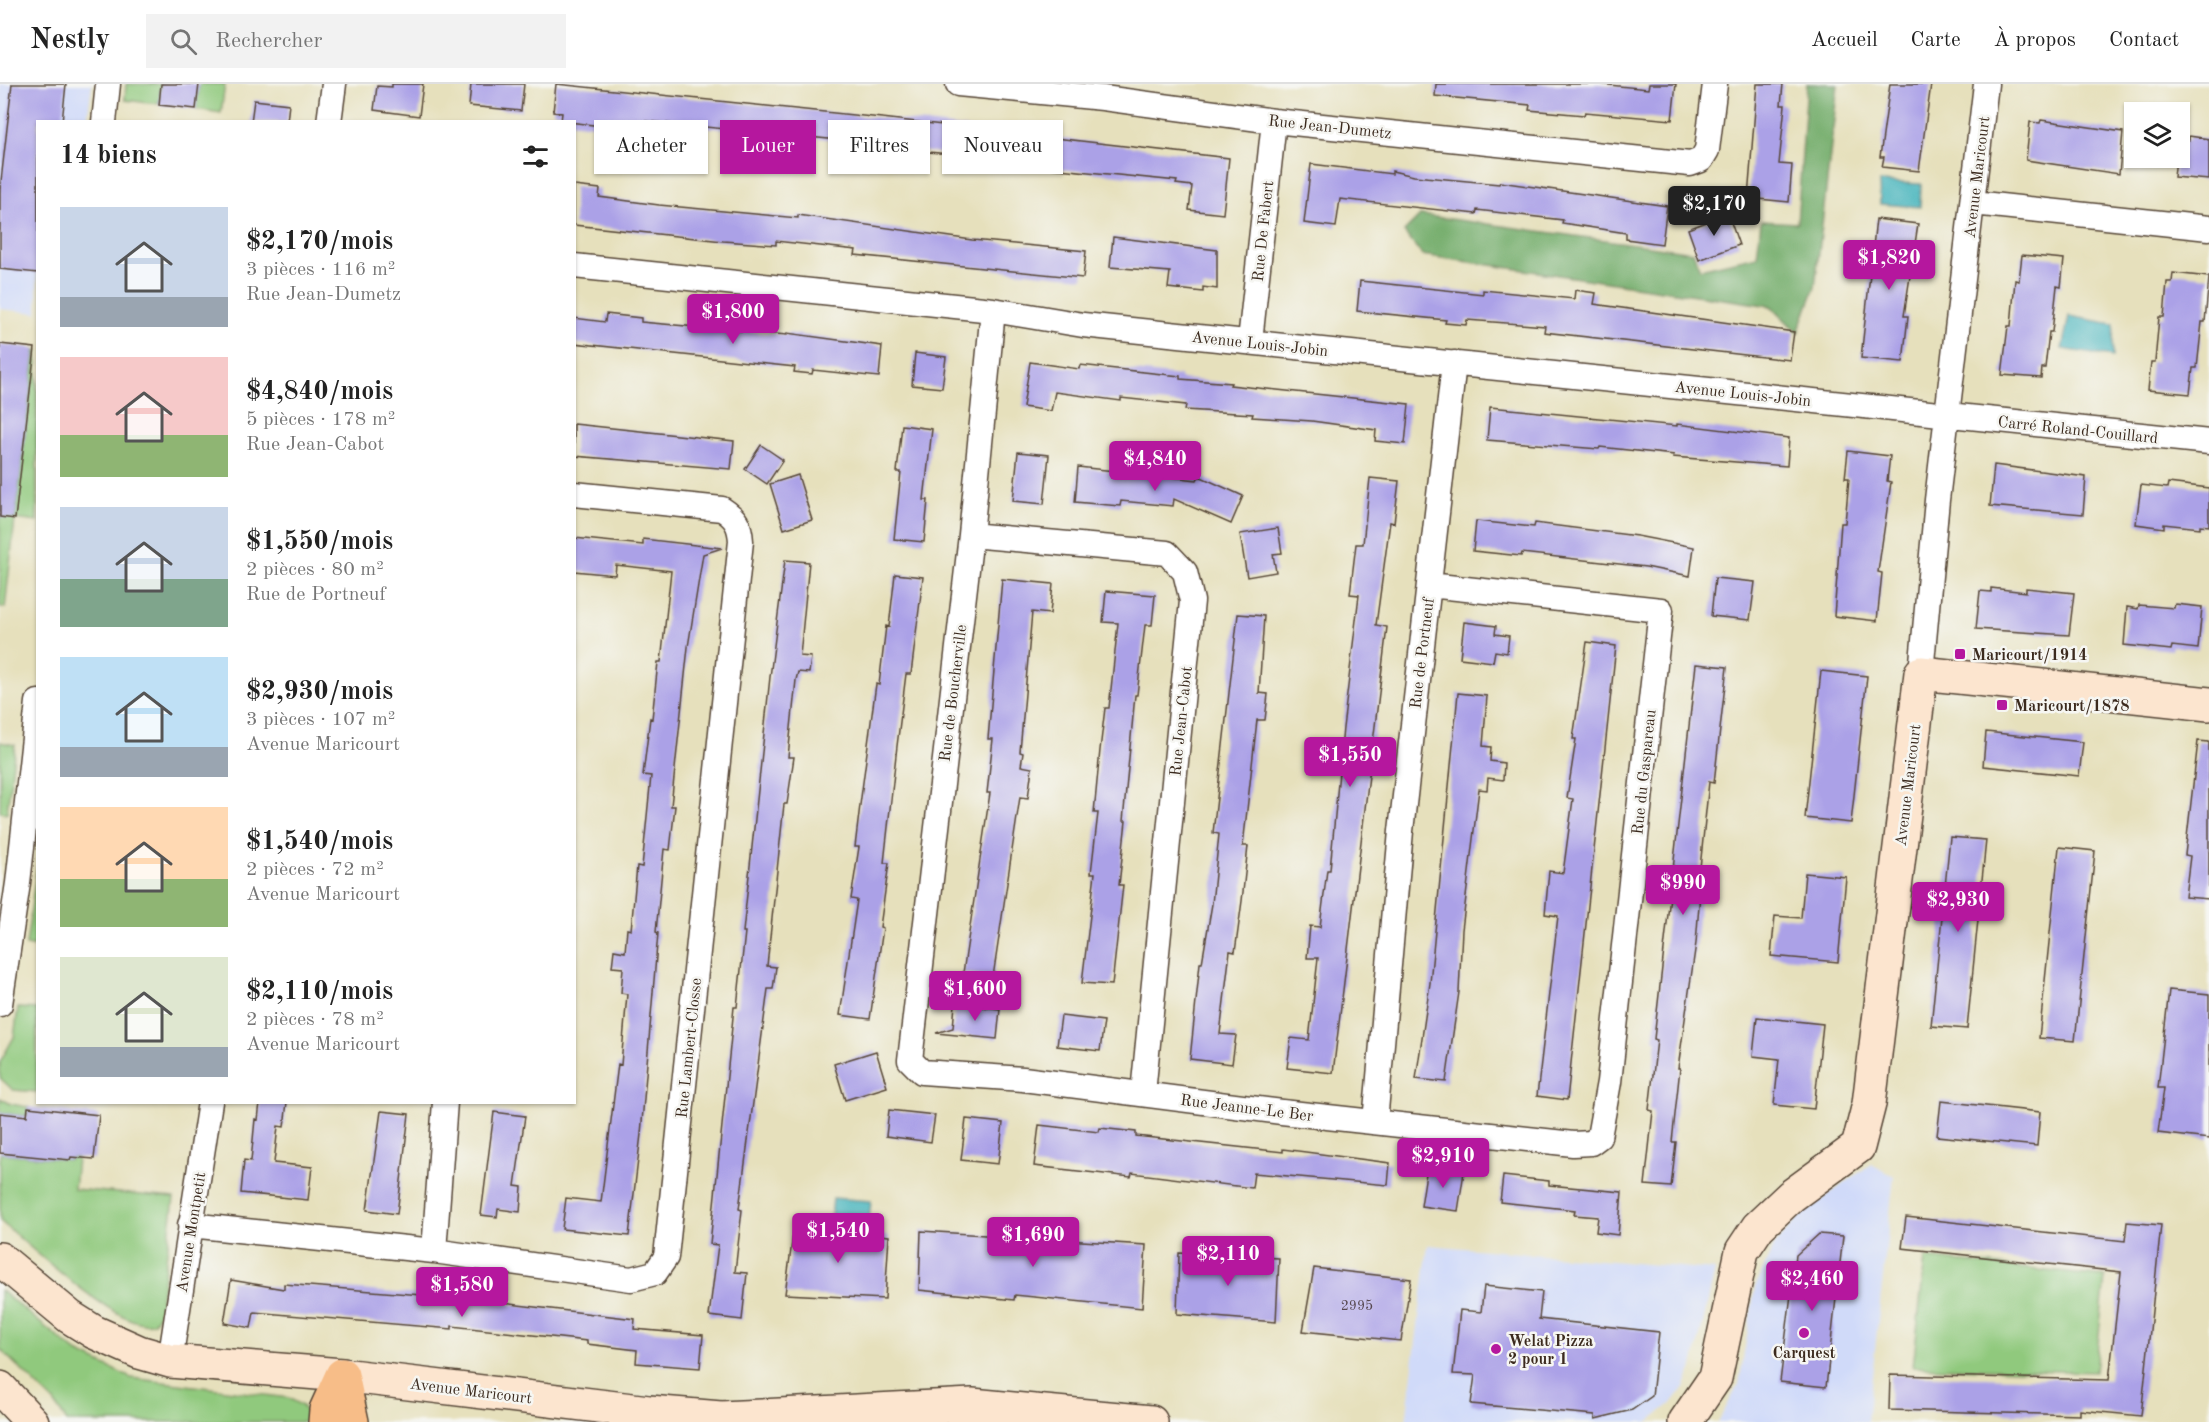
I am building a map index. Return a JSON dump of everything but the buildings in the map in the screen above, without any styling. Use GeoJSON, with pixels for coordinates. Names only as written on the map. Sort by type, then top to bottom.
{"type":"FeatureCollection","features":[{"type":"Feature","properties":{"kind":"highway"},"geometry":{"type":"LineString","coordinates":[[325,1422],[326,1410],[342,1375]]}},
{"type":"Feature","properties":{"kind":"highway"},"geometry":{"type":"LineString","coordinates":[[342,1375],[352,1422]]}},
{"type":"Feature","properties":{"kind":"street"},"geometry":{"type":"LineString","coordinates":[[104,120],[108,84]]}},
{"type":"Feature","properties":{"kind":"street"},"geometry":{"type":"LineString","coordinates":[[329,120],[333,84]]}},
{"type":"Feature","properties":{"kind":"street","name":"Rue Jean-Dumetz"},"geometry":{"type":"LineString","coordinates":[[958,84],[1018,87],[1274,121],[1690,164],[1701,160],[1707,150],[1715,84]]}},
{"type":"Feature","properties":{"kind":"street","name":"Avenue Maricourt"},"geometry":{"type":"LineString","coordinates":[[1685,1422],[1715,1378],[1742,1251],[1758,1227],[1791,1196],[1858,1147],[1869,1104],[1921,673],[1946,415],[1986,84]]}},
{"type":"Feature","properties":{"kind":"street","name":"Rue De Fabert"},"geometry":{"type":"LineString","coordinates":[[1250,341],[1274,121]]}},
{"type":"Feature","properties":{"kind":"street"},"geometry":{"type":"LineString","coordinates":[[1973,203],[2209,228]]}},
{"type":"Feature","properties":{"kind":"street","name":"Avenue Louis-Jobin"},"geometry":{"type":"LineString","coordinates":[[576,266],[993,310],[1083,325],[1946,415]]}},
{"type":"Feature","properties":{"kind":"street","name":"Rue de Boucherville"},"geometry":{"type":"LineString","coordinates":[[921,1072],[910,1060],[970,535],[993,310]]}},
{"type":"Feature","properties":{"kind":"street","name":"Rue de Portneuf"},"geometry":{"type":"LineString","coordinates":[[1375,1122],[1401,831],[1454,363]]}},
{"type":"Feature","properties":{"kind":"street","name":"Carré Roland-Couillard"},"geometry":{"type":"LineString","coordinates":[[1946,415],[2209,442]]}},
{"type":"Feature","properties":{"kind":"street","name":"Rue Lambert-Closse"},"geometry":{"type":"LineString","coordinates":[[190,1225],[434,1251],[631,1279],[655,1273],[666,1257],[740,553],[740,527],[734,516],[722,509],[576,494]]}},
{"type":"Feature","properties":{"kind":"street","name":"Rue Jean-Cabot"},"geometry":{"type":"LineString","coordinates":[[970,535],[1167,553],[1185,572],[1192,601],[1143,1093]]}},
{"type":"Feature","properties":{"kind":"street","name":"Rue du Gaspareau"},"geometry":{"type":"LineString","coordinates":[[1429,585],[1661,610],[1602,1128],[1599,1137],[1591,1143],[1573,1144]]}},
{"type":"Feature","properties":{"kind":"street"},"geometry":{"type":"LineString","coordinates":[[1921,673],[2209,704]]}},
{"type":"Feature","properties":{"kind":"street"},"geometry":{"type":"LineString","coordinates":[[0,1004],[18,883],[36,720]]}},
{"type":"Feature","properties":{"kind":"street","name":"Rue Jeanne-Le Ber"},"geometry":{"type":"LineString","coordinates":[[921,1072],[1023,1079],[1282,1112],[1573,1144]]}},
{"type":"Feature","properties":{"kind":"street","name":"Avenue Montpetit"},"geometry":{"type":"LineString","coordinates":[[170,1361],[210,1104]]}},
{"type":"Feature","properties":{"kind":"street"},"geometry":{"type":"LineString","coordinates":[[434,1251],[445,1104]]}},
{"type":"Feature","properties":{"kind":"street","name":"Avenue Maricourt"},"geometry":{"type":"LineString","coordinates":[[0,1259],[70,1317],[94,1332],[139,1352],[170,1361],[342,1375],[649,1412],[721,1418],[972,1406],[1151,1422]]}},
{"type":"Feature","properties":{"kind":"street"},"geometry":{"type":"LineString","coordinates":[[0,1388],[32,1422]]}},
{"type":"Feature","properties":{"kind":"shaded area"},"geometry":{"type":"Polygon","coordinates":[[[0,84],[92,84],[87,120],[36,120],[36,313],[0,309],[0,84]]]}},
{"type":"Feature","properties":{"kind":"shaded area"},"geometry":{"type":"Polygon","coordinates":[[[1871,1164],[1894,1176],[1867,1422],[1718,1422],[1739,1384],[1755,1287],[1776,1242],[1802,1214],[1871,1164]]]}},
{"type":"Feature","properties":{"kind":"shaded area"},"geometry":{"type":"Polygon","coordinates":[[[1428,1245],[1715,1270],[1692,1370],[1684,1387],[1673,1402],[1648,1422],[1406,1422],[1428,1245]]]}},
{"type":"Feature","properties":{"kind":"green space"},"geometry":{"type":"Polygon","coordinates":[[[126,84],[161,84],[159,104],[125,100],[126,84]]]}},
{"type":"Feature","properties":{"kind":"green space"},"geometry":{"type":"Polygon","coordinates":[[[199,84],[225,84],[221,113],[196,109],[199,84]]]}},
{"type":"Feature","properties":{"kind":"green space"},"geometry":{"type":"Polygon","coordinates":[[[1807,84],[1838,84],[1815,287],[1798,333],[1771,306],[1422,255],[1404,232],[1421,215],[1693,252],[1700,269],[1757,256],[1761,221],[1797,223],[1807,84]]]}},
{"type":"Feature","properties":{"kind":"green space"},"geometry":{"type":"Polygon","coordinates":[[[36,350],[36,522],[15,519],[5,608],[0,607],[0,517],[15,518],[36,350]]]}},
{"type":"Feature","properties":{"kind":"green space"},"geometry":{"type":"Polygon","coordinates":[[[0,742],[15,745],[7,813],[0,812],[0,742]]]}},
{"type":"Feature","properties":{"kind":"green space"},"geometry":{"type":"Polygon","coordinates":[[[36,874],[36,947],[26,945],[36,874]]]}},
{"type":"Feature","properties":{"kind":"green space"},"geometry":{"type":"Polygon","coordinates":[[[18,1008],[36,1009],[36,1092],[13,1090],[0,1078],[0,1062],[14,1037],[18,1008]]]}},
{"type":"Feature","properties":{"kind":"green space"},"geometry":{"type":"Polygon","coordinates":[[[0,1098],[11,1104],[28,1107],[27,1116],[0,1113],[0,1098]]]}},
{"type":"Feature","properties":{"kind":"green space"},"geometry":{"type":"Polygon","coordinates":[[[0,1153],[70,1160],[71,1157],[77,1158],[74,1189],[174,1198],[159,1314],[154,1322],[140,1323],[99,1302],[52,1266],[0,1221],[0,1153]]]}},
{"type":"Feature","properties":{"kind":"green space"},"geometry":{"type":"Polygon","coordinates":[[[1925,1258],[2105,1277],[2095,1372],[1913,1367],[1925,1258]]]}},
{"type":"Feature","properties":{"kind":"green space"},"geometry":{"type":"Polygon","coordinates":[[[0,1290],[75,1351],[131,1378],[289,1398],[302,1406],[313,1422],[67,1422],[54,1402],[0,1349],[0,1290]]]}},
{"type":"Feature","properties":{"kind":"water"},"geometry":{"type":"Polygon","coordinates":[[[1879,182],[1921,184],[1920,207],[1880,204],[1879,182]]]}},
{"type":"Feature","properties":{"kind":"water"},"geometry":{"type":"Polygon","coordinates":[[[2069,316],[2114,324],[2112,357],[2062,349],[2069,316]]]}},
{"type":"Feature","properties":{"kind":"water"},"geometry":{"type":"Polygon","coordinates":[[[833,1198],[871,1201],[869,1221],[831,1218],[833,1198]]]}},
{"type":"Feature","properties":{"kind":"place","name":"Maricourt/1914"},"geometry":{"type":"Point","coordinates":[1960,654]}},
{"type":"Feature","properties":{"kind":"place","name":"Maricourt/1878"},"geometry":{"type":"Point","coordinates":[2002,705]}},
{"type":"Feature","properties":{"kind":"place","name":"Carquest"},"geometry":{"type":"Point","coordinates":[1804,1333]}},
{"type":"Feature","properties":{"kind":"place","name":"Welat Pizza 2 pour 1"},"geometry":{"type":"Point","coordinates":[1496,1349]}}]}
